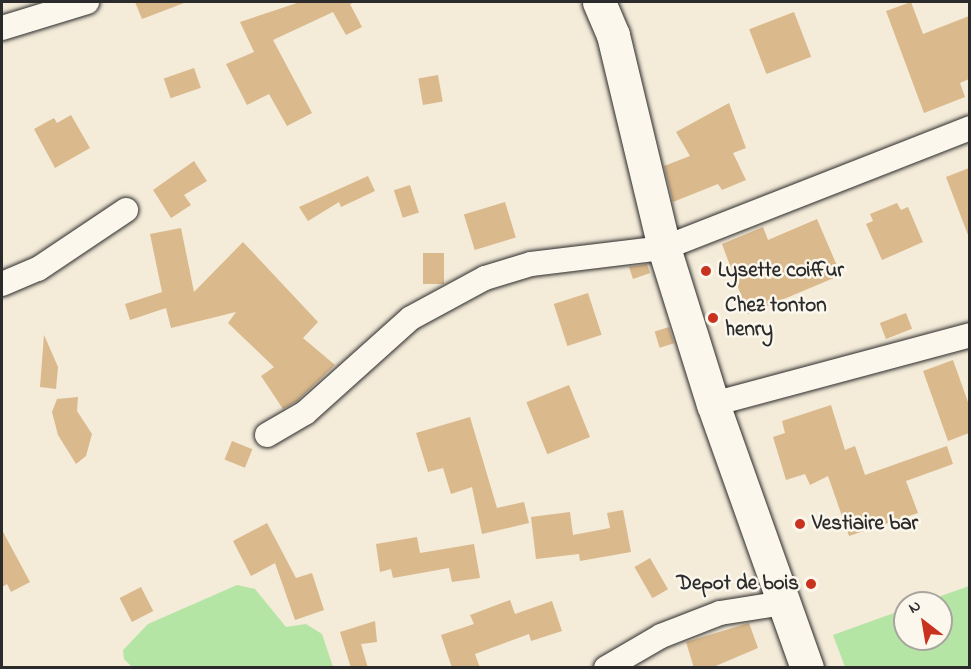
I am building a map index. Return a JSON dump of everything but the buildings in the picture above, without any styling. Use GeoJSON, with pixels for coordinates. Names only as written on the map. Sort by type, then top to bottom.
{"type":"FeatureCollection","features":[{"type":"Feature","properties":{"kind":"street"},"geometry":{"type":"LineString","coordinates":[[2,28],[87,2]]}},
{"type":"Feature","properties":{"kind":"street"},"geometry":{"type":"LineString","coordinates":[[599,2],[613,35],[664,248],[713,405],[807,668]]}},
{"type":"Feature","properties":{"kind":"street"},"geometry":{"type":"LineString","coordinates":[[267,435],[306,413],[411,318],[485,278],[531,264],[664,248],[969,128]]}},
{"type":"Feature","properties":{"kind":"street"},"geometry":{"type":"LineString","coordinates":[[2,284],[38,269],[126,210]]}},
{"type":"Feature","properties":{"kind":"street"},"geometry":{"type":"LineString","coordinates":[[713,405],[969,335]]}},
{"type":"Feature","properties":{"kind":"street"},"geometry":{"type":"LineString","coordinates":[[606,668],[661,636],[720,613],[784,603]]}},
{"type":"Feature","properties":{"kind":"green space"},"geometry":{"type":"Polygon","coordinates":[[[237,585],[255,589],[286,627],[306,624],[322,634],[333,667],[133,668],[124,659],[123,650],[148,624],[237,585]]]}},
{"type":"Feature","properties":{"kind":"green space"},"geometry":{"type":"Polygon","coordinates":[[[969,586],[969,667],[845,667],[833,635],[893,613],[893,651],[953,651],[953,592],[969,586]]]}},
{"type":"Feature","properties":{"kind":"place","name":"Lysette coiffur"},"geometry":{"type":"Point","coordinates":[706,271]}},
{"type":"Feature","properties":{"kind":"place","name":"Chez tonton henry"},"geometry":{"type":"Point","coordinates":[713,318]}},
{"type":"Feature","properties":{"kind":"place","name":"Vestiaire bar"},"geometry":{"type":"Point","coordinates":[800,524]}},
{"type":"Feature","properties":{"kind":"place","name":"Depot de bois"},"geometry":{"type":"Point","coordinates":[811,584]}}]}
